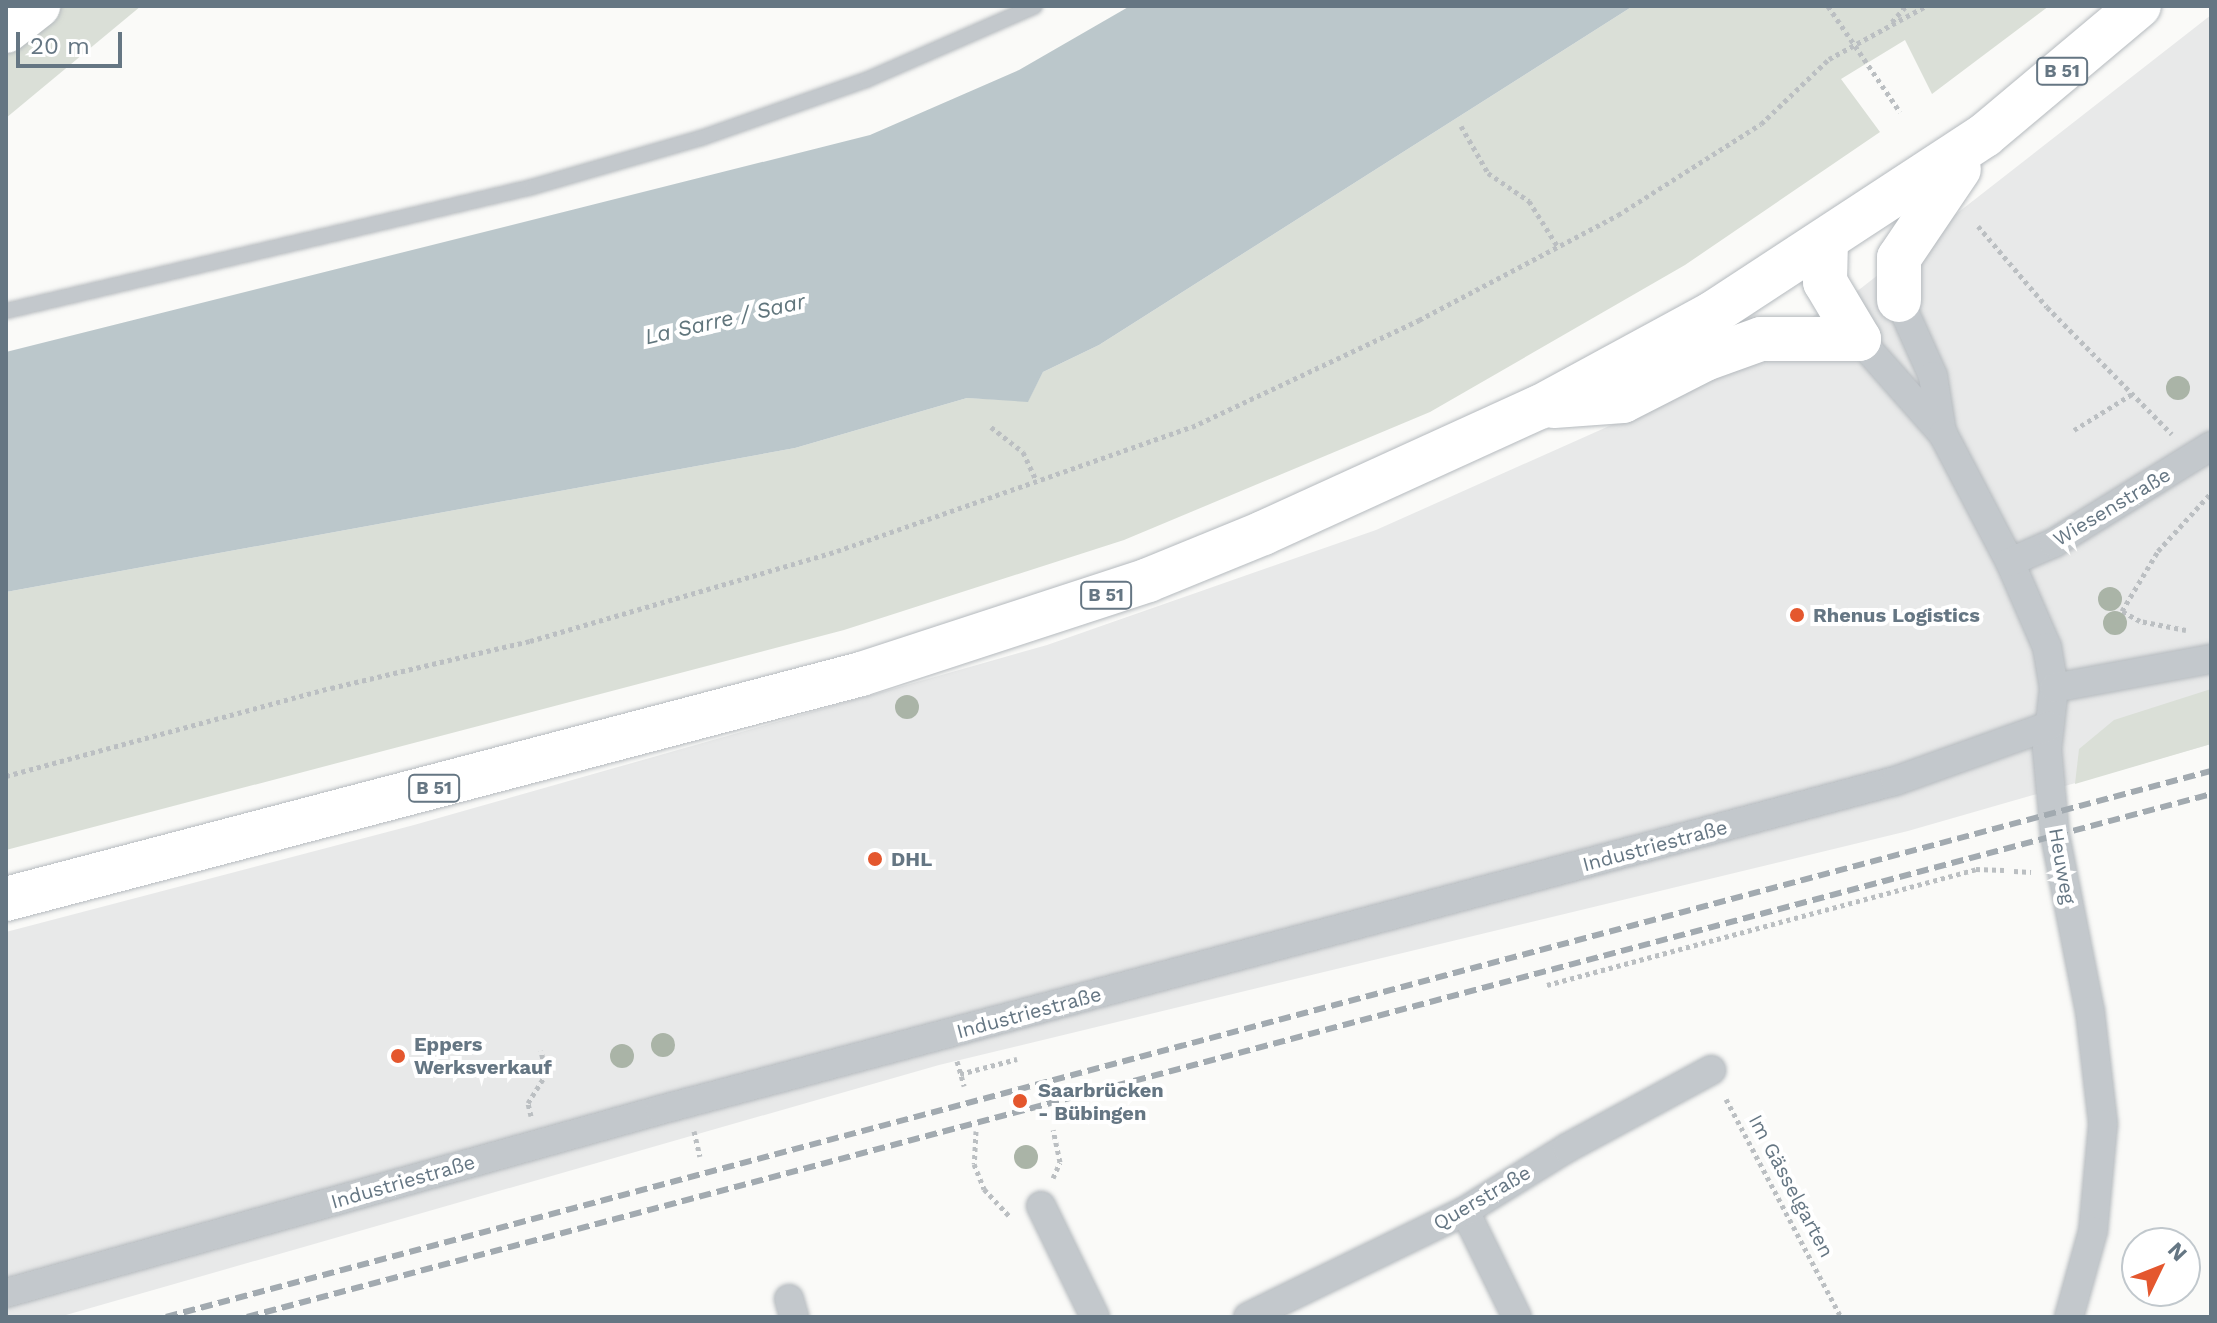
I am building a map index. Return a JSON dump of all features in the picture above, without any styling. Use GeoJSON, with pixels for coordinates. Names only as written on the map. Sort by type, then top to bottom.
{"type":"FeatureCollection","features":[{"type":"Feature","properties":{"kind":"main road"},"geometry":{"type":"LineString","coordinates":[[6,31],[38,6]]}},
{"type":"Feature","properties":{"kind":"main road","name":"B 51"},"geometry":{"type":"LineString","coordinates":[[6,899],[846,678],[1039,618],[1263,533],[1540,407],[1713,313],[1832,238],[1985,135],[2139,6]]}},
{"type":"Feature","properties":{"kind":"main road","name":"B 51"},"geometry":{"type":"LineString","coordinates":[[1899,300],[1899,258],[1985,135]]}},
{"type":"Feature","properties":{"kind":"main road"},"geometry":{"type":"LineString","coordinates":[[1859,339],[1825,282],[1832,238],[1865,255],[1899,300]]}},
{"type":"Feature","properties":{"kind":"main road","name":"B 51"},"geometry":{"type":"LineString","coordinates":[[1540,407],[1623,401],[1705,359],[1761,339],[1859,339]]}},
{"type":"Feature","properties":{"kind":"street","name":"Heuweg"},"geometry":{"type":"LineString","coordinates":[[1899,300],[1933,376],[1943,434]]}},
{"type":"Feature","properties":{"kind":"street","name":"Heuweg"},"geometry":{"type":"LineString","coordinates":[[1859,339],[1943,434],[2010,562],[2047,647],[2054,688],[2049,726],[2058,858],[2090,1011],[2103,1124],[2093,1231],[2069,1317]]}},
{"type":"Feature","properties":{"kind":"street","name":"Wiesenstraße"},"geometry":{"type":"LineString","coordinates":[[2010,562],[2054,543],[2203,452]]}},
{"type":"Feature","properties":{"kind":"street"},"geometry":{"type":"LineString","coordinates":[[2054,688],[2211,659]]}},
{"type":"Feature","properties":{"kind":"street","name":"Industriestraße"},"geometry":{"type":"LineString","coordinates":[[6,1293],[536,1145],[1895,781],[2049,726]]}},
{"type":"Feature","properties":{"kind":"street","name":"Querstraße"},"geometry":{"type":"LineString","coordinates":[[1248,1317],[1465,1211],[1567,1148],[1711,1070]]}},
{"type":"Feature","properties":{"kind":"street"},"geometry":{"type":"LineString","coordinates":[[1465,1211],[1517,1317]]}},
{"type":"Feature","properties":{"kind":"street"},"geometry":{"type":"LineString","coordinates":[[1029,1212],[1095,1317]]}},
{"type":"Feature","properties":{"kind":"lane"},"geometry":{"type":"LineString","coordinates":[[6,311],[532,187],[701,138],[866,80],[1035,6]]}},
{"type":"Feature","properties":{"kind":"path"},"geometry":{"type":"LineString","coordinates":[[1828,6],[1900,112]]}},
{"type":"Feature","properties":{"kind":"path"},"geometry":{"type":"LineString","coordinates":[[1888,26],[1906,6]]}},
{"type":"Feature","properties":{"kind":"path"},"geometry":{"type":"LineString","coordinates":[[6,776],[331,688],[530,641],[837,551],[1192,427],[1558,247],[1761,124],[1829,59],[1926,6]]}},
{"type":"Feature","properties":{"kind":"path"},"geometry":{"type":"LineString","coordinates":[[1461,126],[1488,173],[1529,201],[1558,247]]}},
{"type":"Feature","properties":{"kind":"path"},"geometry":{"type":"LineString","coordinates":[[1978,226],[2132,394],[2203,452]]}},
{"type":"Feature","properties":{"kind":"path"},"geometry":{"type":"LineString","coordinates":[[2074,430],[2132,394]]}},
{"type":"Feature","properties":{"kind":"path"},"geometry":{"type":"LineString","coordinates":[[991,427],[1023,452],[1036,480]]}},
{"type":"Feature","properties":{"kind":"path"},"geometry":{"type":"LineString","coordinates":[[2197,631],[2140,621],[2122,611],[2158,551],[2211,493]]}},
{"type":"Feature","properties":{"kind":"path"},"geometry":{"type":"LineString","coordinates":[[1547,985],[1976,869],[2004,870]]}},
{"type":"Feature","properties":{"kind":"path"},"geometry":{"type":"LineString","coordinates":[[536,1145],[528,1103],[546,1074],[541,1051]]}},
{"type":"Feature","properties":{"kind":"path"},"geometry":{"type":"LineString","coordinates":[[955,1055],[964,1086]]}},
{"type":"Feature","properties":{"kind":"path"},"geometry":{"type":"LineString","coordinates":[[960,1074],[1017,1059]]}},
{"type":"Feature","properties":{"kind":"path","name":"Im Gässelgarten"},"geometry":{"type":"LineString","coordinates":[[1711,1070],[1841,1317]]}},
{"type":"Feature","properties":{"kind":"path"},"geometry":{"type":"LineString","coordinates":[[976,1131],[974,1164],[984,1189],[1013,1219],[1029,1212],[1060,1162],[1053,1130]]}},
{"type":"Feature","properties":{"kind":"path"},"geometry":{"type":"LineString","coordinates":[[698,1147],[700,1156]]}},
{"type":"Feature","properties":{"kind":"shaded area"},"geometry":{"type":"Polygon","coordinates":[[[6,6],[141,6],[6,118],[6,6]]]}},
{"type":"Feature","properties":{"kind":"shaded area"},"geometry":{"type":"Polygon","coordinates":[[[1633,6],[2049,6],[1932,94],[1905,40],[1841,79],[1880,132],[1685,265],[1430,412],[1124,540],[844,630],[6,850],[6,592],[795,448],[967,398],[1028,401],[1043,372],[1099,345],[1633,6]]]}},
{"type":"Feature","properties":{"kind":"shaded area"},"geometry":{"type":"Polygon","coordinates":[[[2211,15],[2211,744],[1908,831],[939,1065],[59,1317],[6,1317],[6,932],[414,825],[1047,645],[1376,530],[1672,398],[1860,289],[2211,15]]]}},
{"type":"Feature","properties":{"kind":"shaded area"},"geometry":{"type":"Polygon","coordinates":[[[2211,689],[2211,744],[2075,784],[2079,749],[2114,720],[2211,689]]]}},
{"type":"Feature","properties":{"kind":"water","name":"La Sarre / Saar"},"geometry":{"type":"Polygon","coordinates":[[[1130,6],[1633,6],[1099,345],[1043,372],[1028,402],[967,398],[795,448],[6,592],[6,352],[870,135],[1019,70],[1130,6]]]}},
{"type":"Feature","properties":{"kind":"railway"},"geometry":{"type":"LineString","coordinates":[[166,1317],[2211,771]]}},
{"type":"Feature","properties":{"kind":"railway"},"geometry":{"type":"LineString","coordinates":[[247,1317],[2211,794]]}},
{"type":"Feature","properties":{"kind":"place","name":"Rhenus Logistics"},"geometry":{"type":"Point","coordinates":[1797,615]}},
{"type":"Feature","properties":{"kind":"place","name":"DHL"},"geometry":{"type":"Point","coordinates":[875,859]}},
{"type":"Feature","properties":{"kind":"place","name":"Eppers Werksverkauf"},"geometry":{"type":"Point","coordinates":[398,1056]}},
{"type":"Feature","properties":{"kind":"place","name":"Saarbrücken - Bübingen"},"geometry":{"type":"Point","coordinates":[1020,1101]}}]}
